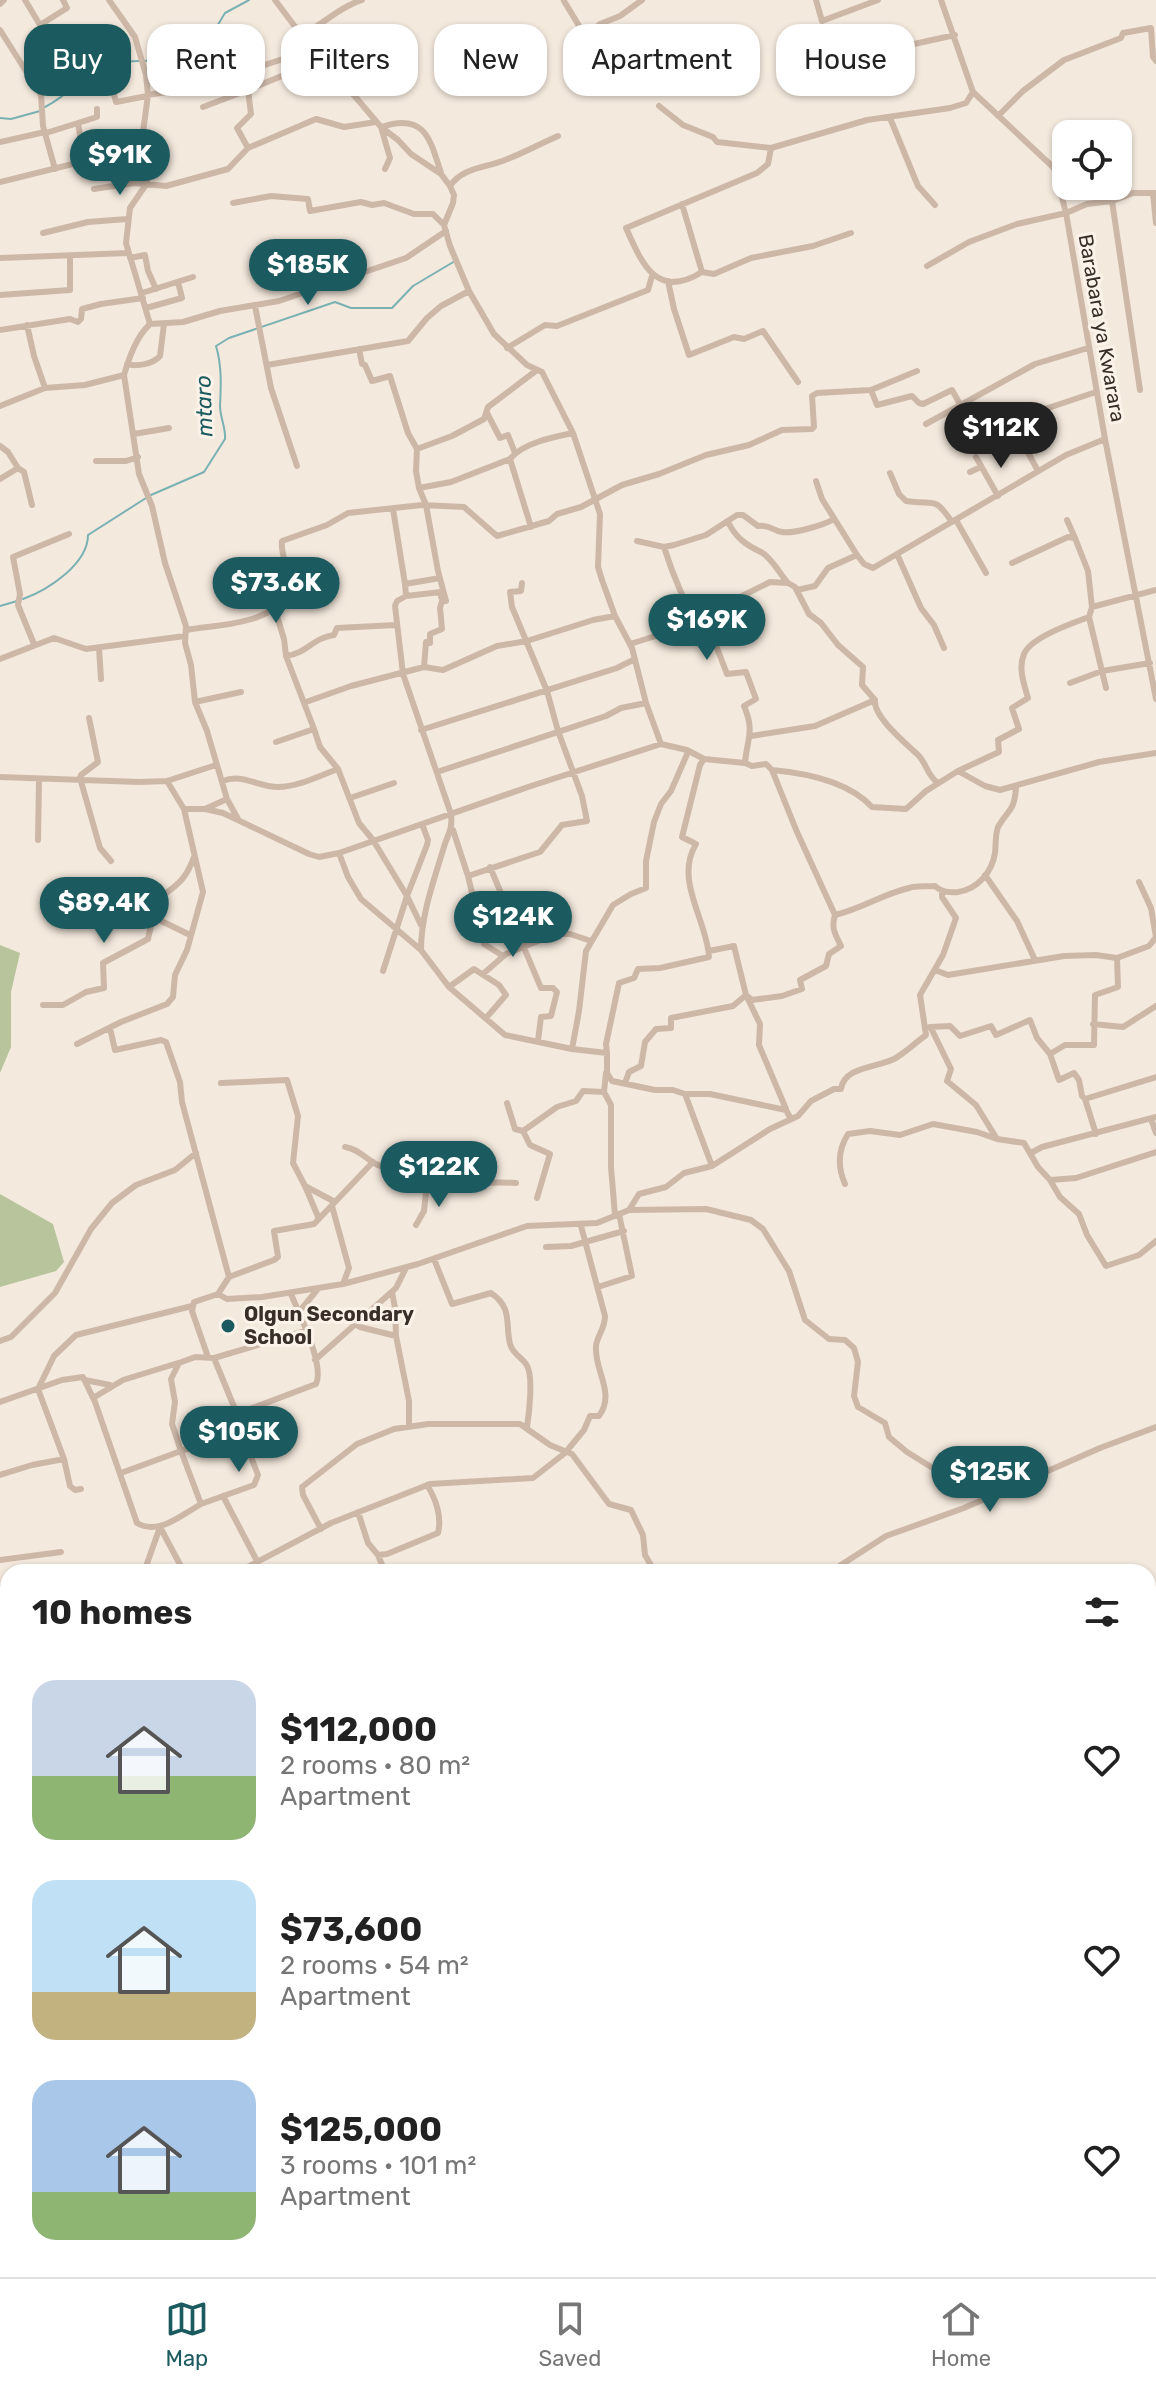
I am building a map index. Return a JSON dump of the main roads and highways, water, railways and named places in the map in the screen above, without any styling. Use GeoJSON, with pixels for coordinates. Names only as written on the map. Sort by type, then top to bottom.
{"type":"FeatureCollection","features":[{"type":"Feature","properties":{"kind":"waterway"},"geometry":{"type":"LineString","coordinates":[[146,61],[162,50],[210,38],[225,13],[249,0]]}},
{"type":"Feature","properties":{"kind":"waterway"},"geometry":{"type":"LineString","coordinates":[[45,107],[94,69],[119,62],[139,61]]}},
{"type":"Feature","properties":{"kind":"waterway"},"geometry":{"type":"LineString","coordinates":[[0,118],[11,119],[40,111]]}},
{"type":"Feature","properties":{"kind":"waterway","name":"mtaro"},"geometry":{"type":"LineString","coordinates":[[151,495],[204,472],[225,439],[216,346],[229,338],[335,302],[351,308],[392,308],[413,286],[455,261]]}},
{"type":"Feature","properties":{"kind":"waterway","name":"mtaro"},"geometry":{"type":"LineString","coordinates":[[23,599],[55,582],[74,566],[86,546],[88,535],[146,498]]}},
{"type":"Feature","properties":{"kind":"waterway","name":"mtaro"},"geometry":{"type":"LineString","coordinates":[[0,606],[17,601]]}},
{"type":"Feature","properties":{"kind":"place","name":"Olgun Secondary School"},"geometry":{"type":"Point","coordinates":[228,1326]}}]}
